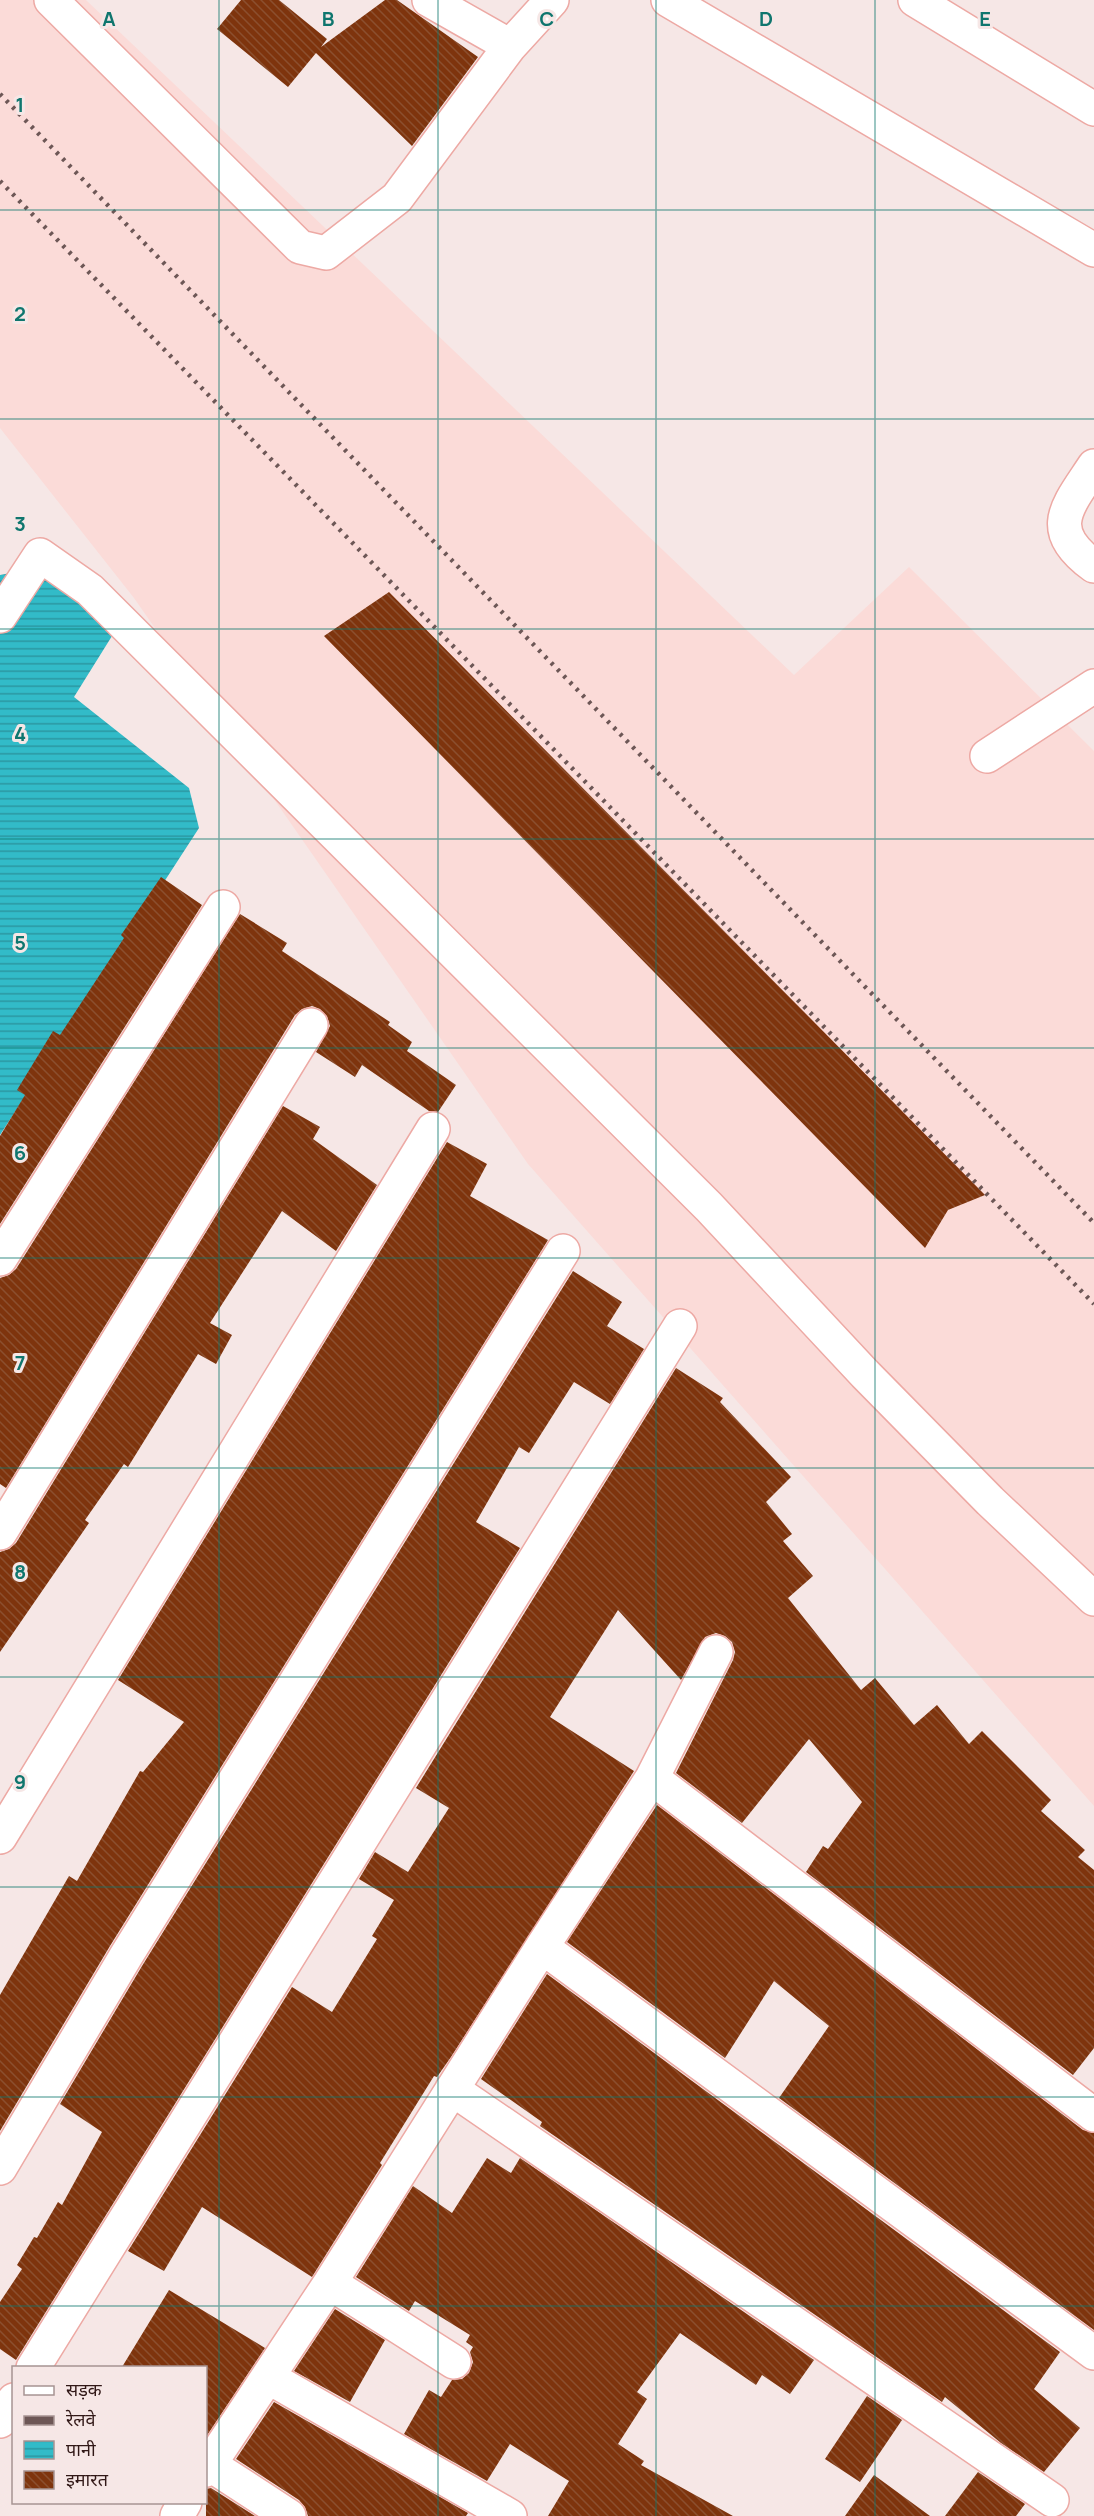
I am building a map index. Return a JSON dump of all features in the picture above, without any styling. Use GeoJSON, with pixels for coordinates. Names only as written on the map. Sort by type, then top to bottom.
{"type":"FeatureCollection","features":[{"type":"Feature","properties":{"kind":"street"},"geometry":{"type":"LineString","coordinates":[[51,0],[300,247],[326,253],[397,198],[510,46],[552,0]]}},
{"type":"Feature","properties":{"kind":"street"},"geometry":{"type":"LineString","coordinates":[[429,0],[510,46]]}},
{"type":"Feature","properties":{"kind":"street"},"geometry":{"type":"LineString","coordinates":[[668,0],[1094,250]]}},
{"type":"Feature","properties":{"kind":"street"},"geometry":{"type":"LineString","coordinates":[[915,0],[1094,108]]}},
{"type":"Feature","properties":{"kind":"street"},"geometry":{"type":"LineString","coordinates":[[1094,466],[1066,507],[1063,530],[1073,546],[1094,566]]}},
{"type":"Feature","properties":{"kind":"street"},"geometry":{"type":"LineString","coordinates":[[0,616],[40,555],[90,590],[709,1207],[865,1374],[990,1501],[1094,1599]]}},
{"type":"Feature","properties":{"kind":"street"},"geometry":{"type":"LineString","coordinates":[[987,756],[1094,686]]}},
{"type":"Feature","properties":{"kind":"street"},"geometry":{"type":"LineString","coordinates":[[0,1259],[223,907]]}},
{"type":"Feature","properties":{"kind":"street"},"geometry":{"type":"LineString","coordinates":[[0,1533],[311,1025]]}},
{"type":"Feature","properties":{"kind":"street"},"geometry":{"type":"LineString","coordinates":[[0,1837],[433,1129]]}},
{"type":"Feature","properties":{"kind":"street"},"geometry":{"type":"LineString","coordinates":[[0,2168],[133,1946],[563,1251]]}},
{"type":"Feature","properties":{"kind":"street"},"geometry":{"type":"LineString","coordinates":[[34,2366],[680,1326]]}},
{"type":"Feature","properties":{"kind":"street"},"geometry":{"type":"LineString","coordinates":[[289,2516],[207,2467],[330,2283],[542,1947],[652,1778],[716,1652]]}},
{"type":"Feature","properties":{"kind":"street"},"geometry":{"type":"LineString","coordinates":[[652,1778],[1094,2115]]}},
{"type":"Feature","properties":{"kind":"street"},"geometry":{"type":"LineString","coordinates":[[542,1947],[1094,2353]]}},
{"type":"Feature","properties":{"kind":"street"},"geometry":{"type":"LineString","coordinates":[[452,2089],[1052,2500]]}},
{"type":"Feature","properties":{"kind":"street"},"geometry":{"type":"LineString","coordinates":[[330,2283],[454,2362]]}},
{"type":"Feature","properties":{"kind":"street"},"geometry":{"type":"LineString","coordinates":[[268,2377],[510,2516]]}},
{"type":"Feature","properties":{"kind":"street"},"geometry":{"type":"LineString","coordinates":[[0,2421],[12,2403]]}},
{"type":"Feature","properties":{"kind":"shaded area"},"geometry":{"type":"Polygon","coordinates":[[[0,0],[86,0],[794,675],[909,567],[1094,751],[1094,1806],[528,1164],[134,598],[0,428],[0,0]]]}},
{"type":"Feature","properties":{"kind":"water"},"geometry":{"type":"Polygon","coordinates":[[[47,566],[112,636],[74,697],[189,788],[199,828],[0,1135],[0,575],[47,566]]]}},
{"type":"Feature","properties":{"kind":"building"},"geometry":{"type":"Polygon","coordinates":[[[241,0],[279,0],[327,39],[321,47],[385,0],[397,0],[478,57],[412,146],[316,53],[288,87],[217,29],[241,0]]]}},
{"type":"Feature","properties":{"kind":"building"},"geometry":{"type":"Polygon","coordinates":[[[389,592],[985,1195],[948,1210],[925,1248],[324,636],[389,592]]]}},
{"type":"Feature","properties":{"kind":"building"},"geometry":{"type":"Polygon","coordinates":[[[161,877],[202,905],[0,1224],[0,1136],[25,1095],[17,1090],[53,1031],[60,1035],[124,938],[121,935],[161,877]]]}},
{"type":"Feature","properties":{"kind":"building"},"geometry":{"type":"Polygon","coordinates":[[[240,914],[287,943],[282,951],[390,1022],[388,1025],[412,1042],[407,1051],[456,1085],[438,1112],[429,1111],[362,1065],[355,1077],[316,1052],[330,1026],[327,1016],[320,1009],[312,1006],[302,1009],[295,1015],[6,1488],[0,1484],[0,1278],[16,1269],[240,914]]]}},
{"type":"Feature","properties":{"kind":"building"},"geometry":{"type":"Polygon","coordinates":[[[283,1106],[320,1127],[313,1139],[377,1185],[336,1251],[282,1211],[210,1323],[232,1335],[216,1364],[198,1354],[128,1467],[124,1464],[85,1520],[89,1523],[0,1652],[0,1552],[16,1543],[283,1106]]]}},
{"type":"Feature","properties":{"kind":"building"},"geometry":{"type":"Polygon","coordinates":[[[447,1142],[487,1164],[470,1196],[548,1240],[110,1946],[0,2131],[0,1995],[69,1876],[77,1881],[140,1771],[143,1772],[184,1722],[118,1680],[447,1142]]]}},
{"type":"Feature","properties":{"kind":"building"},"geometry":{"type":"Polygon","coordinates":[[[573,1271],[622,1302],[607,1326],[644,1349],[610,1404],[574,1382],[529,1453],[519,1447],[476,1522],[520,1548],[16,2360],[0,2349],[0,2302],[22,2269],[17,2265],[34,2237],[37,2238],[58,2202],[62,2205],[102,2132],[60,2104],[142,1966],[573,1271]]]}},
{"type":"Feature","properties":{"kind":"building"},"geometry":{"type":"Polygon","coordinates":[[[676,1368],[723,1398],[720,1402],[791,1477],[766,1502],[792,1534],[783,1541],[813,1576],[788,1598],[861,1690],[875,1678],[914,1725],[937,1705],[969,1744],[982,1731],[1051,1800],[1041,1811],[1085,1850],[1078,1857],[1094,1870],[1094,2048],[1073,2075],[806,1872],[823,1846],[828,1849],[862,1802],[809,1739],[742,1823],[676,1773],[733,1660],[735,1652],[732,1642],[716,1633],[705,1637],[681,1680],[618,1610],[550,1717],[634,1771],[451,2057],[437,2077],[434,2076],[312,2277],[202,2207],[164,2271],[128,2251],[292,1987],[332,2012],[377,1939],[372,1936],[394,1900],[359,1879],[375,1852],[408,1872],[449,1808],[416,1788],[676,1368]]]}},
{"type":"Feature","properties":{"kind":"building"},"geometry":{"type":"Polygon","coordinates":[[[657,1805],[1083,2130],[1094,2133],[1094,2330],[779,2098],[829,2026],[774,1981],[725,2058],[567,1942],[657,1805]]]}},
{"type":"Feature","properties":{"kind":"building"},"geometry":{"type":"Polygon","coordinates":[[[547,1974],[1060,2352],[1034,2389],[1080,2428],[1044,2472],[1001,2443],[945,2397],[942,2402],[540,2126],[542,2122],[481,2079],[547,1974]]]}},
{"type":"Feature","properties":{"kind":"building"},"geometry":{"type":"Polygon","coordinates":[[[487,2158],[511,2173],[520,2158],[814,2360],[790,2394],[762,2375],[756,2385],[680,2333],[637,2392],[647,2399],[618,2444],[644,2461],[641,2465],[733,2516],[548,2516],[569,2481],[510,2444],[487,2481],[404,2434],[429,2390],[441,2397],[452,2380],[462,2379],[469,2373],[473,2362],[470,2352],[473,2347],[466,2342],[470,2335],[415,2301],[409,2311],[356,2277],[413,2186],[452,2213],[487,2158]]]}},
{"type":"Feature","properties":{"kind":"building"},"geometry":{"type":"Polygon","coordinates":[[[169,2290],[265,2348],[207,2435],[207,2366],[123,2366],[169,2290]]]}},
{"type":"Feature","properties":{"kind":"building"},"geometry":{"type":"Polygon","coordinates":[[[335,2309],[385,2340],[350,2402],[294,2371],[335,2309]]]}},
{"type":"Feature","properties":{"kind":"building"},"geometry":{"type":"Polygon","coordinates":[[[867,2396],[902,2420],[860,2482],[825,2459],[867,2396]]]}},
{"type":"Feature","properties":{"kind":"building"},"geometry":{"type":"Polygon","coordinates":[[[274,2402],[468,2513],[466,2516],[308,2516],[299,2500],[236,2459],[274,2402]]]}},
{"type":"Feature","properties":{"kind":"building"},"geometry":{"type":"Polygon","coordinates":[[[978,2472],[1025,2504],[1016,2516],[945,2516],[978,2472]]]}},
{"type":"Feature","properties":{"kind":"building"},"geometry":{"type":"Polygon","coordinates":[[[874,2475],[930,2516],[845,2516],[874,2475]]]}},
{"type":"Feature","properties":{"kind":"building"},"geometry":{"type":"Polygon","coordinates":[[[211,2488],[255,2516],[206,2516],[207,2489],[211,2488]]]}},
{"type":"Feature","properties":{"kind":"railway"},"geometry":{"type":"LineString","coordinates":[[0,94],[1094,1223]]}},
{"type":"Feature","properties":{"kind":"railway"},"geometry":{"type":"LineString","coordinates":[[0,181],[1094,1304]]}}]}
